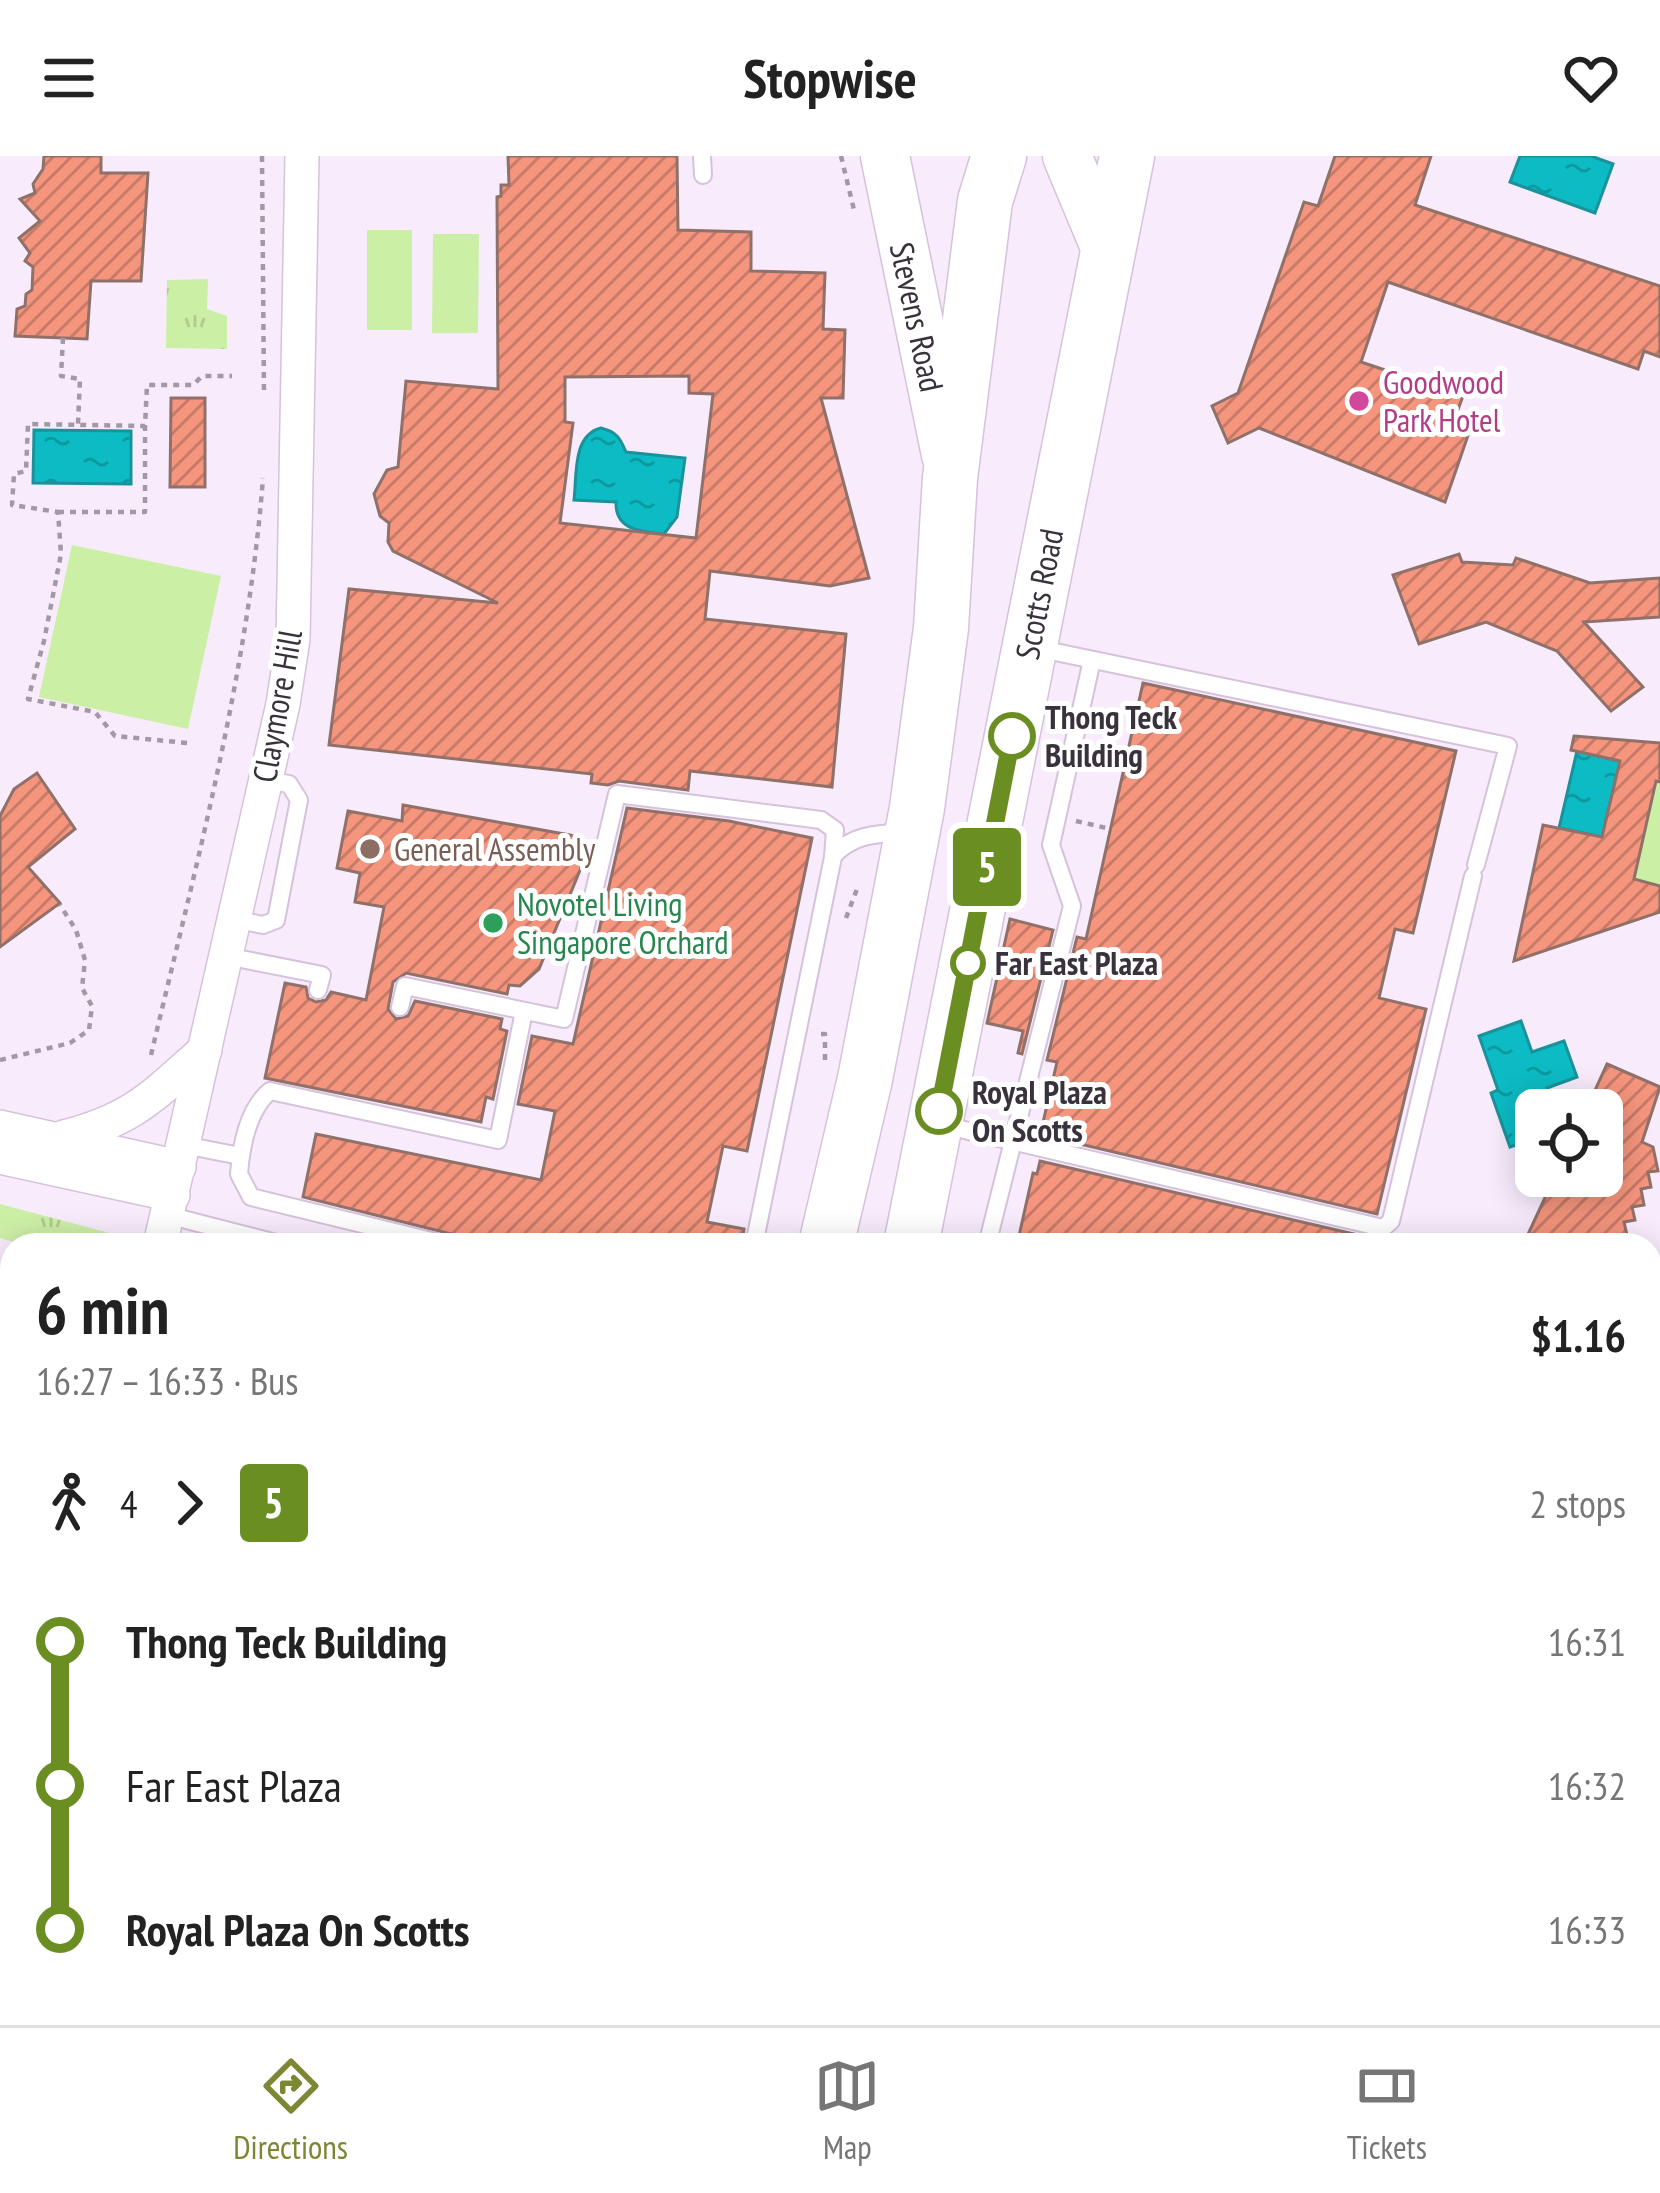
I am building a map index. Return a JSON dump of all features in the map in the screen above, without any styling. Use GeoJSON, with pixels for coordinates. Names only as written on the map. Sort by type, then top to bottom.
{"type":"FeatureCollection","features":[{"type":"Feature","properties":{"kind":"main road","name":"Stevens Road"},"geometry":{"type":"LineString","coordinates":[[885,156],[950,478]]}},
{"type":"Feature","properties":{"kind":"main road"},"geometry":{"type":"LineString","coordinates":[[829,1233],[865,1079],[913,832],[941,628],[950,478],[985,201],[999,156]]}},
{"type":"Feature","properties":{"kind":"main road"},"geometry":{"type":"LineString","coordinates":[[1067,156],[1108,254]]}},
{"type":"Feature","properties":{"kind":"main road","name":"Scotts Road"},"geometry":{"type":"LineString","coordinates":[[914,1233],[1127,156]]}},
{"type":"Feature","properties":{"kind":"street","name":"Claymore Hill"},"geometry":{"type":"LineString","coordinates":[[172,1193],[293,639],[302,156]]}},
{"type":"Feature","properties":{"kind":"street"},"geometry":{"type":"LineString","coordinates":[[56,1139],[109,1126],[142,1106],[205,1050]]}},
{"type":"Feature","properties":{"kind":"street"},"geometry":{"type":"LineString","coordinates":[[0,1127],[56,1139],[172,1193]]}},
{"type":"Feature","properties":{"kind":"street"},"geometry":{"type":"LineString","coordinates":[[0,1156],[172,1193]]}},
{"type":"Feature","properties":{"kind":"lane"},"geometry":{"type":"LineString","coordinates":[[937,1123],[1383,1228],[1391,1221],[1508,746],[1029,646]]}},
{"type":"Feature","properties":{"kind":"lane"},"geometry":{"type":"LineString","coordinates":[[990,1233],[1072,906],[1051,845],[1091,660]]}},
{"type":"Feature","properties":{"kind":"lane"},"geometry":{"type":"LineString","coordinates":[[400,1006],[405,986],[564,1019],[616,794],[821,820],[835,830],[832,857],[756,1233]]}},
{"type":"Feature","properties":{"kind":"lane"},"geometry":{"type":"LineString","coordinates":[[832,857],[845,843],[863,836],[913,832]]}},
{"type":"Feature","properties":{"kind":"lane"},"geometry":{"type":"LineString","coordinates":[[226,956],[320,982]]}},
{"type":"Feature","properties":{"kind":"lane"},"geometry":{"type":"LineString","coordinates":[[396,1233],[259,1201],[241,1183],[240,1156],[261,1099],[270,1091],[296,1090],[498,1139],[524,1011]]}},
{"type":"Feature","properties":{"kind":"lane"},"geometry":{"type":"LineString","coordinates":[[172,1193],[240,1156]]}},
{"type":"Feature","properties":{"kind":"lane"},"geometry":{"type":"LineString","coordinates":[[172,1193],[258,1233]]}},
{"type":"Feature","properties":{"kind":"path"},"geometry":{"type":"LineString","coordinates":[[262,156],[265,412]]}},
{"type":"Feature","properties":{"kind":"path"},"geometry":{"type":"LineString","coordinates":[[63,338],[62,376],[80,379],[77,424]]}},
{"type":"Feature","properties":{"kind":"path"},"geometry":{"type":"LineString","coordinates":[[145,426],[28,424],[26,471],[14,474],[12,505],[58,512],[145,512],[147,385],[193,386],[202,376],[232,376]]}},
{"type":"Feature","properties":{"kind":"path"},"geometry":{"type":"LineString","coordinates":[[149,1063],[206,822],[247,619],[263,467]]}},
{"type":"Feature","properties":{"kind":"path"},"geometry":{"type":"LineString","coordinates":[[58,512],[62,554],[28,699],[95,712],[115,736],[187,743]]}},
{"type":"Feature","properties":{"kind":"path"},"geometry":{"type":"LineString","coordinates":[[0,1060],[70,1043],[89,1030],[92,1006],[82,988],[85,960],[76,930],[60,905]]}},
{"type":"Feature","properties":{"kind":"path"},"geometry":{"type":"LineString","coordinates":[[825,1034],[825,1070]]}},
{"type":"Feature","properties":{"kind":"green space"},"geometry":{"type":"Polygon","coordinates":[[[367,230],[412,230],[412,330],[367,330],[367,230]]]}},
{"type":"Feature","properties":{"kind":"green space"},"geometry":{"type":"Polygon","coordinates":[[[433,234],[479,234],[478,333],[432,333],[433,234]]]}},
{"type":"Feature","properties":{"kind":"green space"},"geometry":{"type":"Polygon","coordinates":[[[208,279],[207,309],[227,316],[227,349],[166,348],[167,280],[208,279]]]}},
{"type":"Feature","properties":{"kind":"green space"},"geometry":{"type":"Polygon","coordinates":[[[72,545],[221,576],[188,729],[39,697],[72,545]]]}},
{"type":"Feature","properties":{"kind":"green space"},"geometry":{"type":"Polygon","coordinates":[[[1656,781],[1660,782],[1660,886],[1634,879],[1656,781]]]}},
{"type":"Feature","properties":{"kind":"green space"},"geometry":{"type":"Polygon","coordinates":[[[0,1204],[109,1233],[0,1233],[0,1204]]]}},
{"type":"Feature","properties":{"kind":"water"},"geometry":{"type":"Polygon","coordinates":[[[1520,156],[1591,156],[1613,164],[1595,213],[1510,182],[1520,156]]]}},
{"type":"Feature","properties":{"kind":"water"},"geometry":{"type":"Polygon","coordinates":[[[601,428],[617,436],[626,452],[685,458],[677,517],[664,534],[625,524],[616,502],[574,500],[581,448],[601,428]]]}},
{"type":"Feature","properties":{"kind":"water"},"geometry":{"type":"Polygon","coordinates":[[[34,430],[131,431],[131,484],[33,483],[34,430]]]}},
{"type":"Feature","properties":{"kind":"water"},"geometry":{"type":"Polygon","coordinates":[[[1577,751],[1620,761],[1602,837],[1559,828],[1577,751]]]}},
{"type":"Feature","properties":{"kind":"water"},"geometry":{"type":"Polygon","coordinates":[[[1521,1021],[1532,1052],[1564,1041],[1577,1077],[1547,1089],[1515,1089],[1515,1145],[1510,1147],[1491,1093],[1498,1090],[1479,1036],[1521,1021]]]}},
{"type":"Feature","properties":{"kind":"building"},"geometry":{"type":"Polygon","coordinates":[[[44,156],[101,156],[101,173],[148,173],[141,281],[91,281],[87,339],[15,336],[17,309],[25,306],[26,294],[32,290],[33,267],[25,261],[30,253],[19,238],[40,221],[20,199],[35,193],[33,184],[43,169],[44,156]]]}},
{"type":"Feature","properties":{"kind":"building"},"geometry":{"type":"Polygon","coordinates":[[[508,156],[677,156],[678,230],[751,232],[751,271],[825,273],[823,329],[845,330],[843,398],[821,398],[869,578],[830,586],[710,571],[705,619],[846,634],[832,787],[690,771],[688,790],[619,781],[608,785],[591,783],[592,774],[329,745],[349,589],[498,603],[393,551],[388,542],[389,523],[380,516],[374,494],[387,470],[398,467],[406,381],[498,389],[497,197],[501,185],[509,185],[508,156]],[[689,376],[565,377],[565,422],[573,423],[560,523],[696,538],[713,394],[689,393],[689,376]]]}},
{"type":"Feature","properties":{"kind":"building","name":"Goodwood Park Hotel"},"geometry":{"type":"Polygon","coordinates":[[[1335,156],[1431,156],[1415,205],[1660,286],[1660,357],[1644,351],[1638,369],[1388,282],[1361,362],[1463,396],[1456,415],[1473,421],[1445,502],[1259,428],[1228,443],[1212,406],[1238,393],[1304,202],[1318,206],[1335,156]]]}},
{"type":"Feature","properties":{"kind":"building"},"geometry":{"type":"Polygon","coordinates":[[[171,398],[205,398],[205,487],[170,487],[171,398]]]}},
{"type":"Feature","properties":{"kind":"building"},"geometry":{"type":"Polygon","coordinates":[[[1459,554],[1462,562],[1513,565],[1516,558],[1590,583],[1660,578],[1660,617],[1584,622],[1643,687],[1611,711],[1557,651],[1486,622],[1419,644],[1393,575],[1459,554]]]}},
{"type":"Feature","properties":{"kind":"building","name":"Far East Plaza"},"geometry":{"type":"Polygon","coordinates":[[[1143,683],[1456,751],[1413,933],[1395,929],[1379,998],[1426,1009],[1377,1214],[1046,1136],[1041,1131],[1057,1062],[1047,1060],[1077,937],[1086,939],[1143,683]]]}},
{"type":"Feature","properties":{"kind":"building"},"geometry":{"type":"Polygon","coordinates":[[[1574,736],[1660,743],[1660,782],[1656,781],[1634,879],[1660,886],[1660,912],[1514,961],[1543,825],[1602,837],[1620,761],[1571,750],[1574,736]]]}},
{"type":"Feature","properties":{"kind":"building"},"geometry":{"type":"Polygon","coordinates":[[[37,773],[75,829],[28,867],[60,903],[0,947],[0,816],[14,789],[37,773]]]}},
{"type":"Feature","properties":{"kind":"building"},"geometry":{"type":"Polygon","coordinates":[[[403,805],[570,835],[582,839],[588,851],[539,969],[520,986],[509,985],[507,994],[406,973],[393,982],[388,1009],[396,1019],[408,1016],[415,1001],[502,1019],[500,1029],[507,1031],[493,1099],[486,1097],[481,1122],[265,1078],[285,983],[306,987],[308,998],[316,1002],[326,1000],[331,992],[366,1000],[384,907],[355,902],[360,873],[337,868],[348,811],[402,821],[403,805]]]}},
{"type":"Feature","properties":{"kind":"building"},"geometry":{"type":"Polygon","coordinates":[[[627,808],[812,838],[747,1151],[723,1146],[707,1222],[744,1229],[744,1233],[447,1233],[303,1197],[316,1134],[541,1180],[555,1111],[518,1104],[532,1036],[573,1044],[627,808]]]}},
{"type":"Feature","properties":{"kind":"building"},"geometry":{"type":"Polygon","coordinates":[[[1010,919],[1053,930],[1022,1054],[1018,1053],[1023,1031],[987,1023],[1010,919]]]}},
{"type":"Feature","properties":{"kind":"building"},"geometry":{"type":"Polygon","coordinates":[[[1607,1064],[1660,1087],[1642,1142],[1653,1147],[1658,1171],[1648,1172],[1651,1187],[1641,1189],[1644,1205],[1632,1207],[1635,1220],[1624,1222],[1627,1233],[1529,1233],[1545,1197],[1623,1197],[1623,1089],[1596,1089],[1607,1064]]]}},
{"type":"Feature","properties":{"kind":"building"},"geometry":{"type":"Polygon","coordinates":[[[1040,1161],[1350,1233],[1020,1233],[1033,1173],[1037,1174],[1040,1161]]]}},
{"type":"Feature","properties":{"kind":"bus line","name":"5"},"geometry":{"type":"LineString","coordinates":[[939,1111],[1012,736]]}},
{"type":"Feature","properties":{"kind":"place","name":"Goodwood Park Hotel"},"geometry":{"type":"Point","coordinates":[1359,401]}},
{"type":"Feature","properties":{"kind":"place","name":"Thong Teck Building"},"geometry":{"type":"Point","coordinates":[1012,736]}},
{"type":"Feature","properties":{"kind":"place","name":"General Assembly"},"geometry":{"type":"Point","coordinates":[370,849]}},
{"type":"Feature","properties":{"kind":"place","name":"Novotel Living Singapore Orchard"},"geometry":{"type":"Point","coordinates":[493,923]}},
{"type":"Feature","properties":{"kind":"place","name":"Far East Plaza"},"geometry":{"type":"Point","coordinates":[968,963]}},
{"type":"Feature","properties":{"kind":"place","name":"Royal Plaza On Scotts"},"geometry":{"type":"Point","coordinates":[939,1111]}}]}
